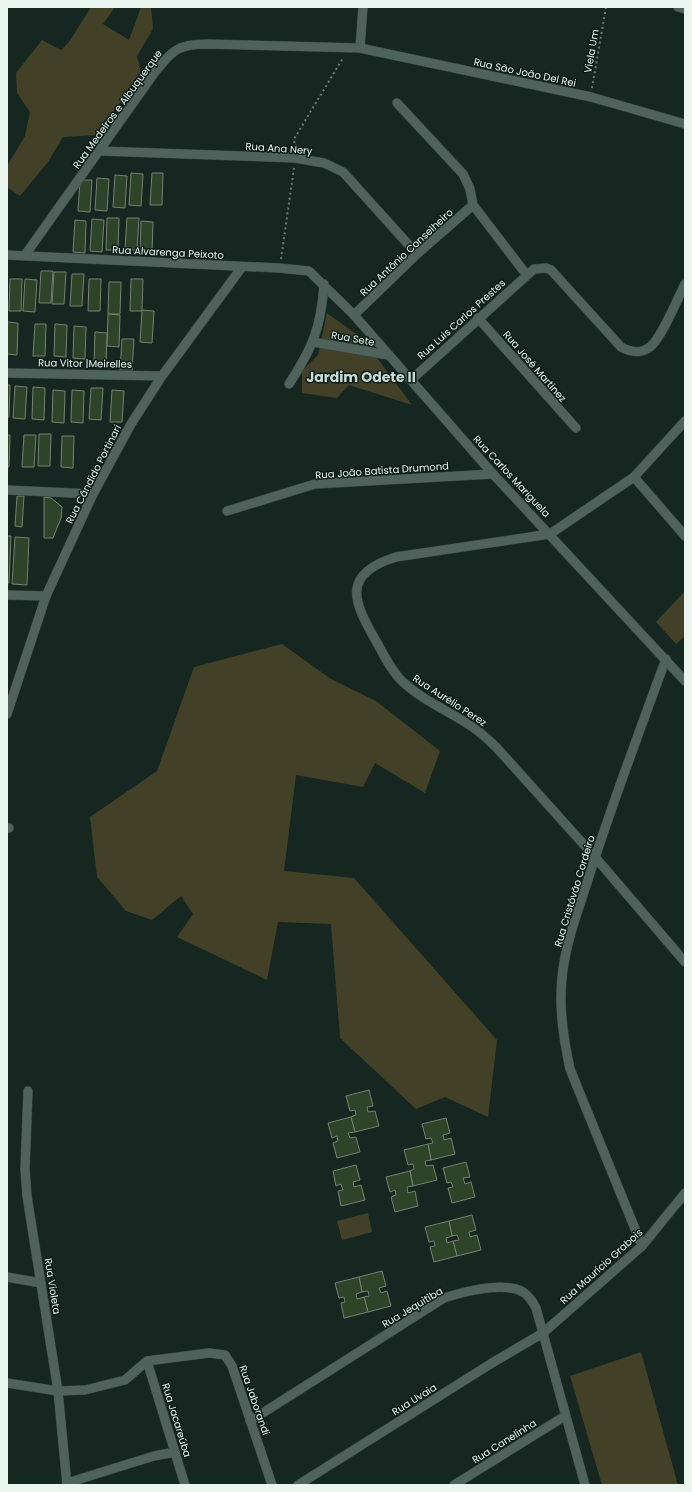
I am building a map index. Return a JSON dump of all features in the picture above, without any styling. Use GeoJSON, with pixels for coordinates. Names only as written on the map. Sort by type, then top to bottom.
{"type":"FeatureCollection","features":[{"type":"Feature","properties":{"kind":"street"},"geometry":{"type":"LineString","coordinates":[[360,48],[363,7]]}},
{"type":"Feature","properties":{"kind":"street"},"geometry":{"type":"LineString","coordinates":[[678,7],[685,9]]}},
{"type":"Feature","properties":{"kind":"street","name":"Rua Medeiros e Albuquerque"},"geometry":{"type":"LineString","coordinates":[[25,255],[155,72],[170,54],[183,46],[207,44],[360,48]]}},
{"type":"Feature","properties":{"kind":"street","name":"Rua São João Del Rei"},"geometry":{"type":"LineString","coordinates":[[360,48],[591,97],[685,124]]}},
{"type":"Feature","properties":{"kind":"street"},"geometry":{"type":"LineString","coordinates":[[397,103],[463,174],[470,189],[473,205],[526,274],[534,269],[546,268],[551,270],[621,347],[629,351],[636,352],[650,347],[685,284]]}},
{"type":"Feature","properties":{"kind":"street","name":"Rua Ana Nery"},"geometry":{"type":"LineString","coordinates":[[100,151],[295,158],[329,165],[343,172],[417,254]]}},
{"type":"Feature","properties":{"kind":"street","name":"Rua Antônio Conselheiro"},"geometry":{"type":"LineString","coordinates":[[354,315],[417,254],[473,205]]}},
{"type":"Feature","properties":{"kind":"street","name":"Rua Alvarenga Peixoto"},"geometry":{"type":"LineString","coordinates":[[7,255],[305,270],[324,284]]}},
{"type":"Feature","properties":{"kind":"street","name":"Rua Cândido Portinari"},"geometry":{"type":"LineString","coordinates":[[7,714],[9,704],[46,596],[93,494],[131,424],[162,376],[242,267]]}},
{"type":"Feature","properties":{"kind":"street","name":"Rua Luis Carlos Prestes"},"geometry":{"type":"LineString","coordinates":[[411,380],[526,274]]}},
{"type":"Feature","properties":{"kind":"street"},"geometry":{"type":"LineString","coordinates":[[289,384],[313,342],[320,320],[324,284]]}},
{"type":"Feature","properties":{"kind":"street","name":"Rua Carlos Mariguela"},"geometry":{"type":"LineString","coordinates":[[324,284],[354,315],[494,474],[666,658],[685,681]]}},
{"type":"Feature","properties":{"kind":"street","name":"Rua José Martinez"},"geometry":{"type":"LineString","coordinates":[[478,318],[576,428]]}},
{"type":"Feature","properties":{"kind":"street","name":"Rua Sete"},"geometry":{"type":"LineString","coordinates":[[313,342],[388,355]]}},
{"type":"Feature","properties":{"kind":"street","name":"Rua Vitor |Meirelles"},"geometry":{"type":"LineString","coordinates":[[7,373],[162,376]]}},
{"type":"Feature","properties":{"kind":"street","name":"Rua Aurélio Perez"},"geometry":{"type":"LineString","coordinates":[[685,421],[634,477],[550,534],[396,557],[366,570],[359,580],[357,597],[358,605],[373,635],[395,673],[402,681],[414,692],[480,732],[496,747],[596,857],[685,962]]}},
{"type":"Feature","properties":{"kind":"street","name":"Rua João Batista Drumond"},"geometry":{"type":"LineString","coordinates":[[227,511],[315,484],[494,474]]}},
{"type":"Feature","properties":{"kind":"street"},"geometry":{"type":"LineString","coordinates":[[634,477],[685,536]]}},
{"type":"Feature","properties":{"kind":"street"},"geometry":{"type":"LineString","coordinates":[[7,490],[93,494]]}},
{"type":"Feature","properties":{"kind":"street"},"geometry":{"type":"LineString","coordinates":[[7,595],[46,596]]}},
{"type":"Feature","properties":{"kind":"street","name":"Rua Cristóvão Cordeiro"},"geometry":{"type":"LineString","coordinates":[[642,1246],[570,1069],[563,1038],[561,1011],[563,970],[568,943],[596,857],[666,658]]}},
{"type":"Feature","properties":{"kind":"street","name":"Rua Violeta"},"geometry":{"type":"LineString","coordinates":[[28,1091],[25,1169],[26,1196],[58,1391],[67,1484]]}},
{"type":"Feature","properties":{"kind":"street","name":"Rua Maurício Grabois"},"geometry":{"type":"LineString","coordinates":[[542,1334],[642,1246],[684,1197]]}},
{"type":"Feature","properties":{"kind":"street"},"geometry":{"type":"LineString","coordinates":[[7,1277],[41,1283]]}},
{"type":"Feature","properties":{"kind":"street","name":"Rua Jequitiba"},"geometry":{"type":"LineString","coordinates":[[250,1421],[444,1298],[455,1294],[500,1288],[523,1292],[531,1299],[536,1308],[584,1485]]}},
{"type":"Feature","properties":{"kind":"street","name":"Rua Uvaia"},"geometry":{"type":"LineString","coordinates":[[298,1485],[492,1363],[542,1334]]}},
{"type":"Feature","properties":{"kind":"street","name":"Rua Jaborandi"},"geometry":{"type":"LineString","coordinates":[[147,1361],[210,1353],[225,1355],[232,1366],[272,1485]]}},
{"type":"Feature","properties":{"kind":"street"},"geometry":{"type":"LineString","coordinates":[[7,1383],[58,1391],[85,1390],[105,1387],[125,1380],[147,1361]]}},
{"type":"Feature","properties":{"kind":"street","name":"Rua Jacareúba"},"geometry":{"type":"LineString","coordinates":[[147,1361],[185,1485]]}},
{"type":"Feature","properties":{"kind":"street","name":"Rua Canelinha"},"geometry":{"type":"LineString","coordinates":[[454,1485],[565,1416]]}},
{"type":"Feature","properties":{"kind":"street"},"geometry":{"type":"LineString","coordinates":[[67,1484],[154,1456],[175,1452]]}},
{"type":"Feature","properties":{"kind":"path","name":"Viela Um"},"geometry":{"type":"LineString","coordinates":[[591,97],[606,7]]}},
{"type":"Feature","properties":{"kind":"shaded area"},"geometry":{"type":"Polygon","coordinates":[[[91,7],[115,7],[103,24],[129,40],[141,7],[151,7],[153,29],[137,56],[141,73],[97,135],[63,137],[48,162],[20,196],[7,187],[7,166],[25,136],[30,112],[17,93],[16,73],[42,40],[61,50],[69,42],[91,7]]]}},
{"type":"Feature","properties":{"kind":"shaded area"},"geometry":{"type":"Polygon","coordinates":[[[327,313],[363,339],[412,405],[349,385],[337,398],[302,393],[302,371],[318,355],[327,313]]]}},
{"type":"Feature","properties":{"kind":"shaded area"},"geometry":{"type":"Polygon","coordinates":[[[685,591],[685,636],[676,644],[656,622],[685,591]]]}},
{"type":"Feature","properties":{"kind":"shaded area"},"geometry":{"type":"Polygon","coordinates":[[[282,644],[331,679],[376,701],[440,751],[425,793],[375,763],[363,787],[296,775],[284,871],[354,878],[497,1040],[488,1117],[445,1097],[416,1109],[340,1038],[331,924],[278,922],[267,980],[177,937],[193,914],[181,896],[152,920],[126,911],[97,877],[90,817],[157,771],[194,667],[282,644]]]}},
{"type":"Feature","properties":{"kind":"shaded area"},"geometry":{"type":"Polygon","coordinates":[[[368,1213],[372,1232],[342,1240],[337,1221],[368,1213]]]}},
{"type":"Feature","properties":{"kind":"shaded area"},"geometry":{"type":"Polygon","coordinates":[[[641,1352],[678,1485],[602,1485],[570,1376],[641,1352]]]}},
{"type":"Feature","properties":{"kind":"building"},"geometry":{"type":"Polygon","coordinates":[[[131,173],[143,174],[141,206],[129,205],[131,173]]]}},
{"type":"Feature","properties":{"kind":"building"},"geometry":{"type":"Polygon","coordinates":[[[152,173],[163,173],[162,205],[150,205],[152,173]]]}},
{"type":"Feature","properties":{"kind":"building"},"geometry":{"type":"Polygon","coordinates":[[[115,175],[127,176],[125,208],[113,207],[115,175]]]}},
{"type":"Feature","properties":{"kind":"building"},"geometry":{"type":"Polygon","coordinates":[[[97,178],[109,179],[107,211],[95,210],[97,178]]]}},
{"type":"Feature","properties":{"kind":"building"},"geometry":{"type":"Polygon","coordinates":[[[80,180],[92,180],[90,212],[78,211],[80,180]]]}},
{"type":"Feature","properties":{"kind":"building"},"geometry":{"type":"Polygon","coordinates":[[[107,218],[119,218],[118,250],[106,250],[107,218]]]}},
{"type":"Feature","properties":{"kind":"building"},"geometry":{"type":"Polygon","coordinates":[[[127,218],[139,218],[137,250],[125,250],[127,218]]]}},
{"type":"Feature","properties":{"kind":"building"},"geometry":{"type":"Polygon","coordinates":[[[92,219],[104,220],[102,252],[90,251],[92,219]]]}},
{"type":"Feature","properties":{"kind":"building"},"geometry":{"type":"Polygon","coordinates":[[[75,220],[86,221],[85,253],[73,252],[75,220]]]}},
{"type":"Feature","properties":{"kind":"building"},"geometry":{"type":"Polygon","coordinates":[[[141,221],[153,222],[152,253],[140,253],[141,221]]]}},
{"type":"Feature","properties":{"kind":"building"},"geometry":{"type":"Polygon","coordinates":[[[41,271],[53,271],[51,303],[39,303],[41,271]]]}},
{"type":"Feature","properties":{"kind":"building"},"geometry":{"type":"Polygon","coordinates":[[[54,272],[66,272],[64,304],[52,304],[54,272]]]}},
{"type":"Feature","properties":{"kind":"building"},"geometry":{"type":"Polygon","coordinates":[[[72,274],[84,274],[82,306],[70,306],[72,274]]]}},
{"type":"Feature","properties":{"kind":"building"},"geometry":{"type":"Polygon","coordinates":[[[10,279],[22,279],[21,311],[9,311],[10,279]]]}},
{"type":"Feature","properties":{"kind":"building"},"geometry":{"type":"Polygon","coordinates":[[[25,279],[37,280],[35,312],[23,311],[25,279]]]}},
{"type":"Feature","properties":{"kind":"building"},"geometry":{"type":"Polygon","coordinates":[[[89,279],[101,279],[100,311],[88,311],[89,279]]]}},
{"type":"Feature","properties":{"kind":"building"},"geometry":{"type":"Polygon","coordinates":[[[131,279],[143,279],[142,311],[130,311],[131,279]]]}},
{"type":"Feature","properties":{"kind":"building"},"geometry":{"type":"Polygon","coordinates":[[[109,282],[121,282],[120,314],[108,314],[109,282]]]}},
{"type":"Feature","properties":{"kind":"building"},"geometry":{"type":"Polygon","coordinates":[[[142,310],[154,311],[152,343],[140,342],[142,310]]]}},
{"type":"Feature","properties":{"kind":"building"},"geometry":{"type":"Polygon","coordinates":[[[108,314],[120,315],[119,347],[107,346],[108,314]]]}},
{"type":"Feature","properties":{"kind":"building"},"geometry":{"type":"Polygon","coordinates":[[[7,322],[18,323],[17,355],[7,354],[7,322]]]}},
{"type":"Feature","properties":{"kind":"building"},"geometry":{"type":"Polygon","coordinates":[[[35,324],[46,324],[45,356],[33,356],[35,324]]]}},
{"type":"Feature","properties":{"kind":"building"},"geometry":{"type":"Polygon","coordinates":[[[55,324],[67,325],[66,357],[54,356],[55,324]]]}},
{"type":"Feature","properties":{"kind":"building"},"geometry":{"type":"Polygon","coordinates":[[[74,326],[86,327],[85,359],[73,358],[74,326]]]}},
{"type":"Feature","properties":{"kind":"building"},"geometry":{"type":"Polygon","coordinates":[[[95,332],[107,333],[106,365],[94,364],[95,332]]]}},
{"type":"Feature","properties":{"kind":"building"},"geometry":{"type":"Polygon","coordinates":[[[122,339],[134,339],[132,371],[120,371],[122,339]]]}},
{"type":"Feature","properties":{"kind":"building"},"geometry":{"type":"Polygon","coordinates":[[[7,385],[10,385],[9,417],[7,417],[7,385]]]}},
{"type":"Feature","properties":{"kind":"building"},"geometry":{"type":"Polygon","coordinates":[[[15,386],[27,387],[25,419],[13,418],[15,386]]]}},
{"type":"Feature","properties":{"kind":"building"},"geometry":{"type":"Polygon","coordinates":[[[33,387],[45,388],[44,420],[32,419],[33,387]]]}},
{"type":"Feature","properties":{"kind":"building"},"geometry":{"type":"Polygon","coordinates":[[[91,388],[103,388],[101,420],[89,419],[91,388]]]}},
{"type":"Feature","properties":{"kind":"building"},"geometry":{"type":"Polygon","coordinates":[[[53,390],[65,391],[64,423],[52,422],[53,390]]]}},
{"type":"Feature","properties":{"kind":"building"},"geometry":{"type":"Polygon","coordinates":[[[72,390],[84,391],[83,423],[71,422],[72,390]]]}},
{"type":"Feature","properties":{"kind":"building"},"geometry":{"type":"Polygon","coordinates":[[[112,390],[124,391],[122,422],[110,422],[112,390]]]}},
{"type":"Feature","properties":{"kind":"building"},"geometry":{"type":"Polygon","coordinates":[[[39,434],[51,434],[50,466],[38,466],[39,434]]]}},
{"type":"Feature","properties":{"kind":"building"},"geometry":{"type":"Polygon","coordinates":[[[7,435],[10,435],[9,467],[7,467],[7,435]]]}},
{"type":"Feature","properties":{"kind":"building"},"geometry":{"type":"Polygon","coordinates":[[[24,435],[36,435],[34,467],[22,467],[24,435]]]}},
{"type":"Feature","properties":{"kind":"building"},"geometry":{"type":"Polygon","coordinates":[[[62,436],[74,436],[73,468],[61,467],[62,436]]]}},
{"type":"Feature","properties":{"kind":"building"},"geometry":{"type":"Polygon","coordinates":[[[17,496],[24,496],[22,527],[15,526],[17,496]]]}},
{"type":"Feature","properties":{"kind":"building"},"geometry":{"type":"Polygon","coordinates":[[[44,497],[51,498],[62,507],[61,518],[53,538],[44,538],[44,497]]]}},
{"type":"Feature","properties":{"kind":"building"},"geometry":{"type":"Polygon","coordinates":[[[7,536],[11,536],[9,583],[7,583],[7,536]]]}},
{"type":"Feature","properties":{"kind":"building"},"geometry":{"type":"Polygon","coordinates":[[[15,537],[29,538],[27,585],[12,584],[15,537]]]}},
{"type":"Feature","properties":{"kind":"building"},"geometry":{"type":"Polygon","coordinates":[[[369,1090],[373,1106],[367,1107],[368,1112],[375,1111],[379,1126],[355,1132],[351,1117],[356,1115],[355,1110],[350,1111],[346,1096],[369,1090]]]}},
{"type":"Feature","properties":{"kind":"building"},"geometry":{"type":"Polygon","coordinates":[[[351,1117],[355,1132],[348,1133],[350,1138],[356,1137],[360,1152],[337,1158],[333,1143],[338,1141],[337,1136],[332,1138],[328,1123],[351,1117]]]}},
{"type":"Feature","properties":{"kind":"building"},"geometry":{"type":"Polygon","coordinates":[[[446,1118],[450,1133],[443,1135],[444,1140],[451,1138],[455,1154],[431,1160],[428,1144],[433,1143],[431,1138],[426,1139],[422,1124],[446,1118]]]}},
{"type":"Feature","properties":{"kind":"building"},"geometry":{"type":"Polygon","coordinates":[[[428,1144],[431,1160],[425,1161],[426,1166],[433,1165],[437,1180],[413,1186],[410,1171],[414,1169],[413,1164],[408,1165],[404,1150],[428,1144]]]}},
{"type":"Feature","properties":{"kind":"building"},"geometry":{"type":"Polygon","coordinates":[[[466,1162],[470,1177],[463,1178],[465,1184],[471,1182],[475,1197],[452,1203],[448,1188],[453,1187],[451,1182],[447,1183],[443,1168],[466,1162]]]}},
{"type":"Feature","properties":{"kind":"building"},"geometry":{"type":"Polygon","coordinates":[[[356,1165],[360,1180],[353,1182],[354,1187],[361,1185],[365,1200],[341,1206],[338,1191],[343,1190],[341,1184],[336,1186],[333,1171],[356,1165]]]}},
{"type":"Feature","properties":{"kind":"building"},"geometry":{"type":"Polygon","coordinates":[[[410,1171],[413,1186],[407,1187],[408,1193],[415,1191],[418,1206],[395,1212],[391,1197],[396,1195],[395,1190],[390,1192],[386,1177],[410,1171]]]}},
{"type":"Feature","properties":{"kind":"building"},"geometry":{"type":"Polygon","coordinates":[[[472,1215],[476,1230],[469,1232],[470,1237],[477,1235],[481,1250],[457,1256],[453,1241],[459,1240],[457,1235],[452,1236],[449,1221],[472,1215]]]}},
{"type":"Feature","properties":{"kind":"building"},"geometry":{"type":"Polygon","coordinates":[[[449,1221],[452,1236],[446,1238],[447,1243],[453,1241],[457,1256],[434,1262],[430,1247],[435,1246],[434,1241],[429,1242],[425,1227],[449,1221]]]}},
{"type":"Feature","properties":{"kind":"building"},"geometry":{"type":"Polygon","coordinates":[[[382,1271],[386,1286],[379,1288],[381,1293],[387,1291],[391,1306],[368,1312],[364,1297],[369,1296],[368,1291],[362,1292],[359,1277],[382,1271]]]}},
{"type":"Feature","properties":{"kind":"building"},"geometry":{"type":"Polygon","coordinates":[[[359,1277],[362,1292],[356,1294],[357,1299],[364,1297],[368,1312],[344,1318],[341,1303],[345,1302],[344,1297],[339,1298],[335,1283],[359,1277]]]}},
{"type":"Feature","properties":{"kind":"district","name":"Jardim Odete II"},"geometry":{"type":"Point","coordinates":[361,377]}}]}
